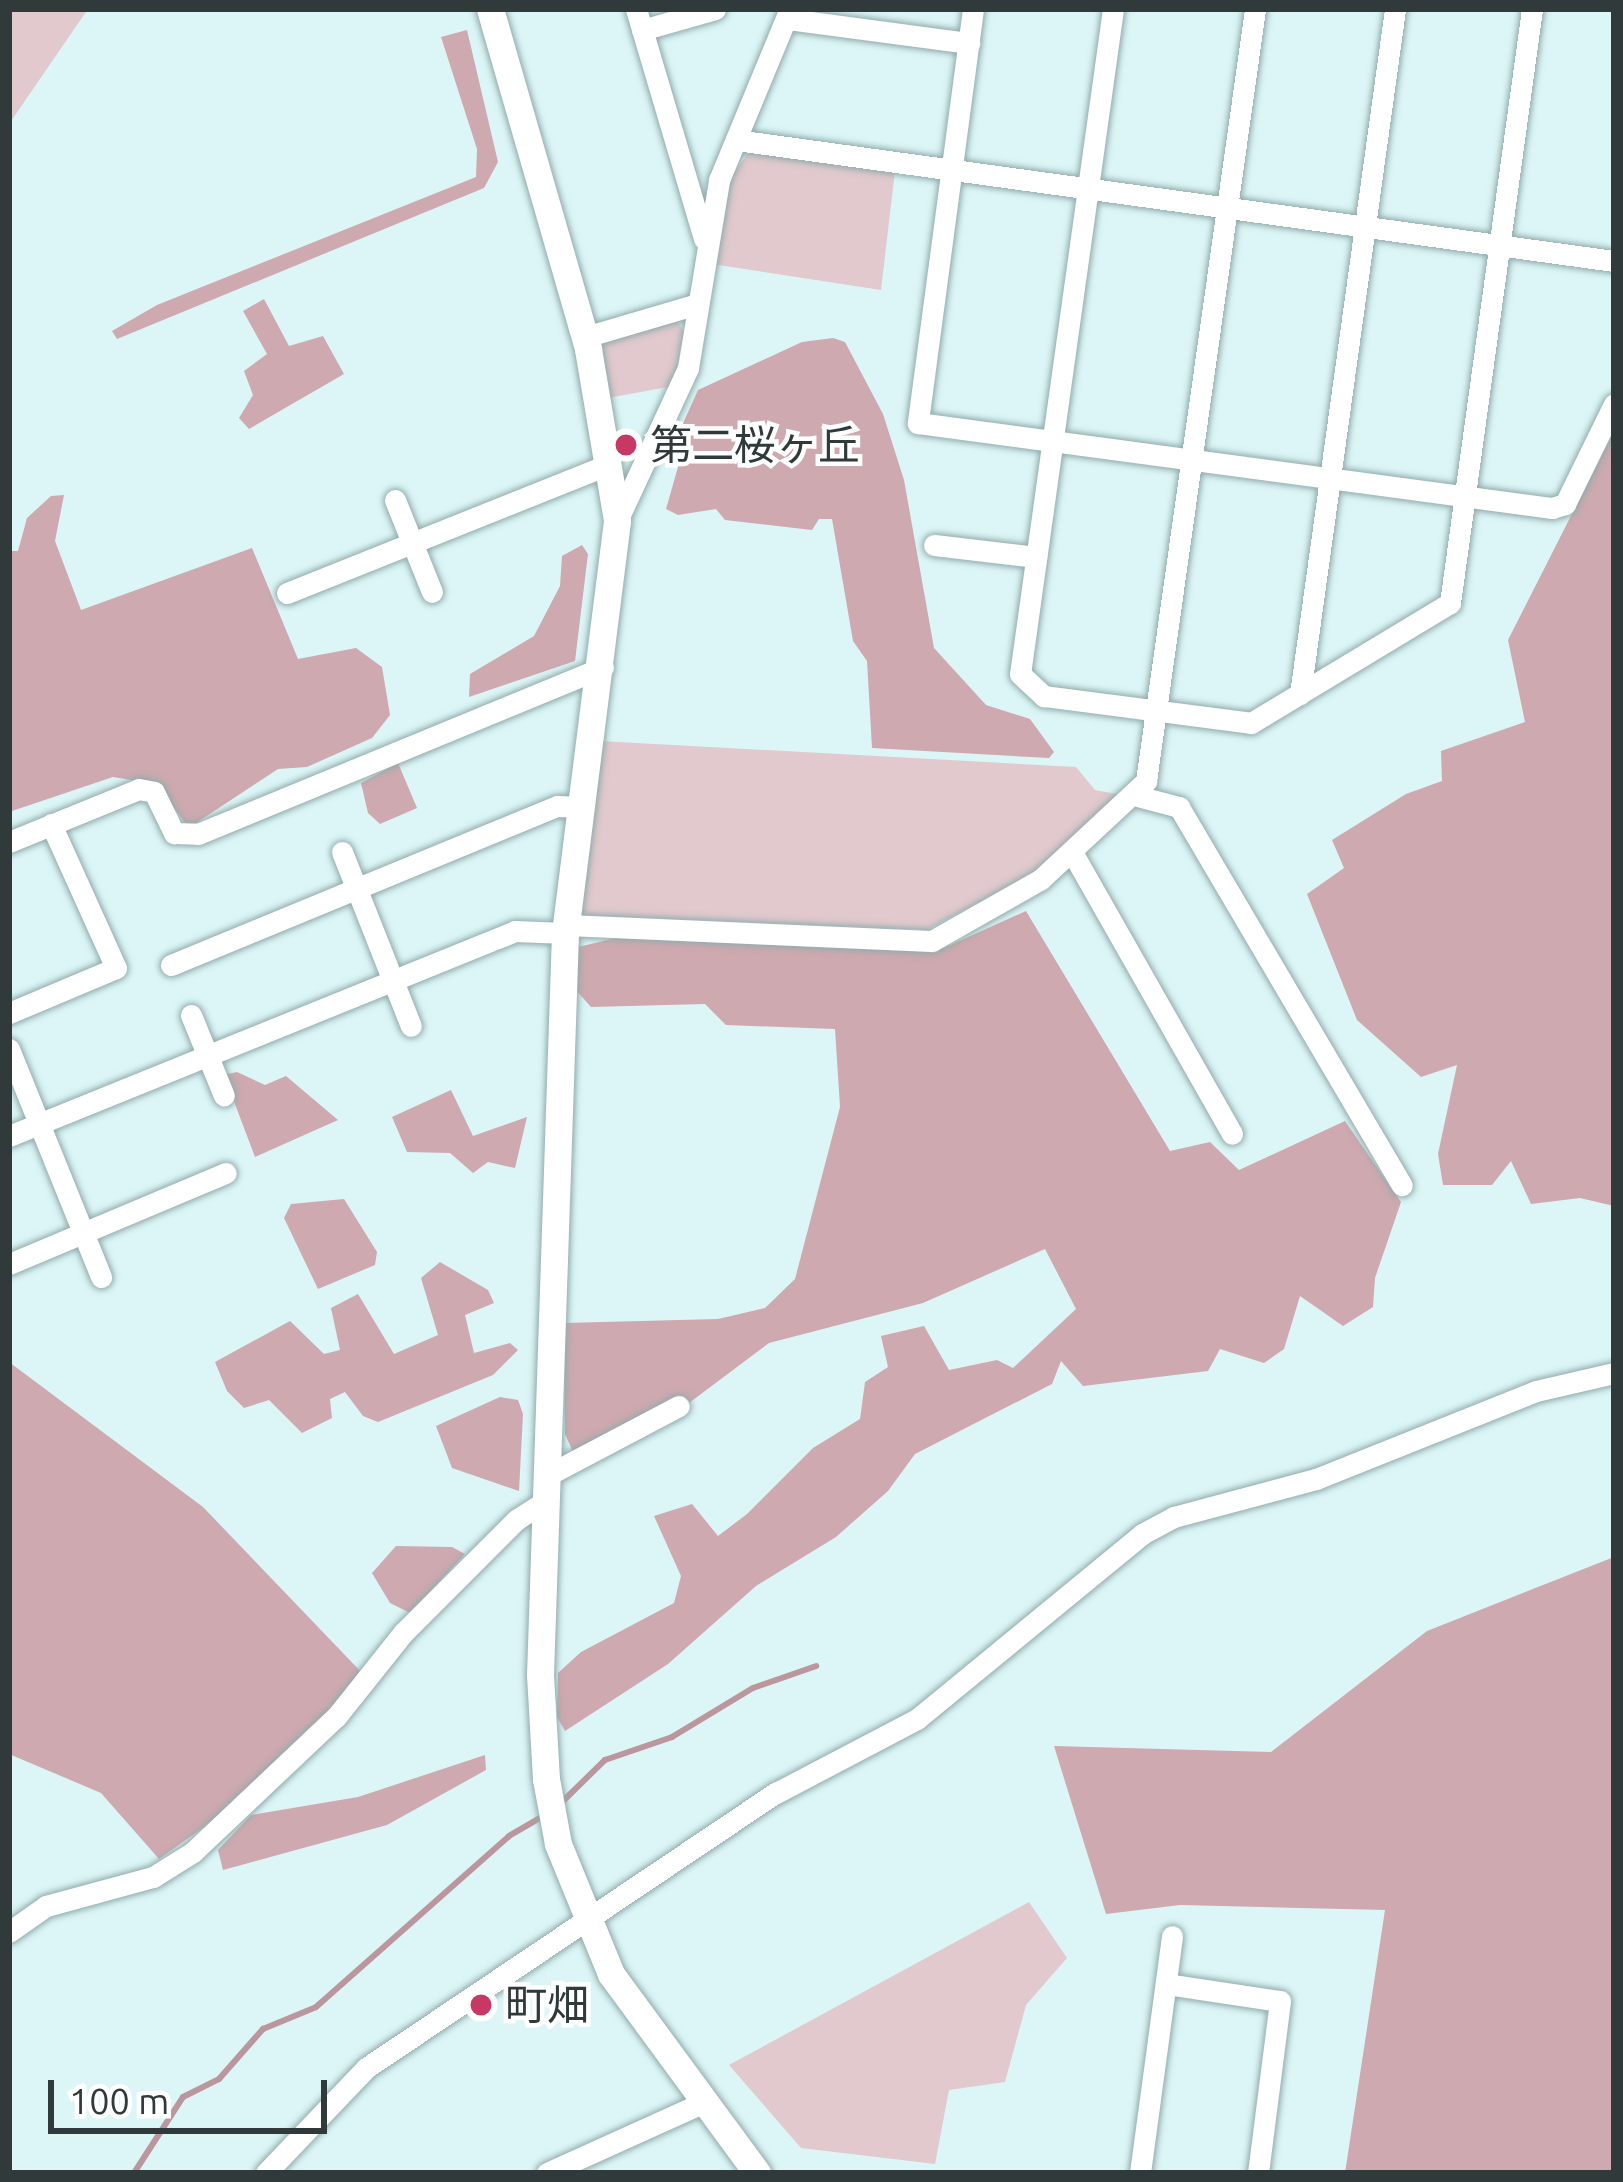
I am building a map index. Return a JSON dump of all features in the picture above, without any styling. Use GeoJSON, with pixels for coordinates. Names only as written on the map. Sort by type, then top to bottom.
{"type":"FeatureCollection","features":[{"type":"Feature","properties":{"kind":"street"},"geometry":{"type":"LineString","coordinates":[[490,9],[585,337],[617,521],[603,667],[566,929],[541,1728],[558,1844],[586,1923],[611,1973],[758,2173]]}},
{"type":"Feature","properties":{"kind":"street"},"geometry":{"type":"LineString","coordinates":[[706,245],[639,19],[715,9]]}},
{"type":"Feature","properties":{"kind":"street"},"geometry":{"type":"LineString","coordinates":[[974,9],[918,423],[1463,498],[1565,504],[1614,404]]}},
{"type":"Feature","properties":{"kind":"street"},"geometry":{"type":"LineString","coordinates":[[1113,9],[1020,674],[1044,696],[1252,723],[1450,603],[1532,9]]}},
{"type":"Feature","properties":{"kind":"street"},"geometry":{"type":"LineString","coordinates":[[9,1136],[515,931],[932,941],[1041,879],[1072,852],[1146,781],[1255,9]]}},
{"type":"Feature","properties":{"kind":"street"},"geometry":{"type":"LineString","coordinates":[[1300,694],[1395,9]]}},
{"type":"Feature","properties":{"kind":"street"},"geometry":{"type":"LineString","coordinates":[[617,521],[688,368],[706,245],[736,140],[789,14],[969,43]]}},
{"type":"Feature","properties":{"kind":"street"},"geometry":{"type":"LineString","coordinates":[[736,140],[1614,261]]}},
{"type":"Feature","properties":{"kind":"street"},"geometry":{"type":"LineString","coordinates":[[585,337],[697,304]]}},
{"type":"Feature","properties":{"kind":"street"},"geometry":{"type":"LineString","coordinates":[[287,593],[610,464]]}},
{"type":"Feature","properties":{"kind":"street"},"geometry":{"type":"LineString","coordinates":[[395,500],[432,592]]}},
{"type":"Feature","properties":{"kind":"street"},"geometry":{"type":"LineString","coordinates":[[934,545],[1036,556]]}},
{"type":"Feature","properties":{"kind":"street"},"geometry":{"type":"LineString","coordinates":[[9,842],[139,789],[154,792],[174,832],[198,834],[603,667]]}},
{"type":"Feature","properties":{"kind":"street"},"geometry":{"type":"LineString","coordinates":[[1134,795],[1179,807],[1402,1185]]}},
{"type":"Feature","properties":{"kind":"street"},"geometry":{"type":"LineString","coordinates":[[171,965],[557,806],[583,807]]}},
{"type":"Feature","properties":{"kind":"street"},"geometry":{"type":"LineString","coordinates":[[9,1013],[116,968],[51,824]]}},
{"type":"Feature","properties":{"kind":"street"},"geometry":{"type":"LineString","coordinates":[[342,852],[411,1026]]}},
{"type":"Feature","properties":{"kind":"street"},"geometry":{"type":"LineString","coordinates":[[1072,852],[1232,1134]]}},
{"type":"Feature","properties":{"kind":"street"},"geometry":{"type":"LineString","coordinates":[[191,1015],[224,1096]]}},
{"type":"Feature","properties":{"kind":"street"},"geometry":{"type":"LineString","coordinates":[[9,1049],[101,1277]]}},
{"type":"Feature","properties":{"kind":"street"},"geometry":{"type":"LineString","coordinates":[[9,1264],[226,1173]]}},
{"type":"Feature","properties":{"kind":"street"},"geometry":{"type":"LineString","coordinates":[[266,2173],[366,2068],[776,1792],[916,1719],[1142,1534],[1174,1517],[1316,1479],[1537,1391],[1614,1372]]}},
{"type":"Feature","properties":{"kind":"street"},"geometry":{"type":"LineString","coordinates":[[9,1931],[46,1906],[153,1877],[193,1852],[336,1717],[403,1633],[546,1488],[679,1406]]}},
{"type":"Feature","properties":{"kind":"street"},"geometry":{"type":"LineString","coordinates":[[1140,2173],[1172,1936]]}},
{"type":"Feature","properties":{"kind":"street"},"geometry":{"type":"LineString","coordinates":[[1166,1984],[1280,2001],[1258,2173]]}},
{"type":"Feature","properties":{"kind":"street"},"geometry":{"type":"LineString","coordinates":[[547,2173],[704,2102]]}},
{"type":"Feature","properties":{"kind":"shaded area"},"geometry":{"type":"Polygon","coordinates":[[[9,9],[88,9],[9,124],[9,9]]]}},
{"type":"Feature","properties":{"kind":"shaded area"},"geometry":{"type":"Polygon","coordinates":[[[467,30],[498,162],[484,188],[117,339],[112,331],[157,305],[476,177],[477,149],[441,37],[467,30]]]}},
{"type":"Feature","properties":{"kind":"shaded area"},"geometry":{"type":"Polygon","coordinates":[[[750,151],[895,171],[881,290],[712,264],[729,179],[750,151]]]}},
{"type":"Feature","properties":{"kind":"shaded area"},"geometry":{"type":"Polygon","coordinates":[[[264,299],[289,346],[323,336],[344,374],[249,429],[239,418],[253,395],[244,371],[267,354],[243,311],[264,299]]]}},
{"type":"Feature","properties":{"kind":"shaded area"},"geometry":{"type":"Polygon","coordinates":[[[677,320],[684,333],[673,386],[608,398],[597,348],[605,336],[677,320]]]}},
{"type":"Feature","properties":{"kind":"shaded area"},"geometry":{"type":"Polygon","coordinates":[[[833,338],[845,342],[883,414],[904,480],[934,648],[986,705],[1030,719],[1054,752],[1049,758],[872,748],[867,661],[853,641],[832,519],[819,519],[812,530],[725,520],[716,509],[678,515],[666,509],[682,453],[680,430],[698,390],[802,342],[833,338]]]}},
{"type":"Feature","properties":{"kind":"shaded area"},"geometry":{"type":"Polygon","coordinates":[[[1614,431],[1614,1206],[1580,1198],[1531,1204],[1511,1161],[1492,1185],[1443,1185],[1438,1154],[1457,1065],[1421,1077],[1357,1020],[1307,894],[1344,868],[1332,840],[1406,794],[1442,781],[1441,751],[1525,722],[1508,640],[1614,431]]]}},
{"type":"Feature","properties":{"kind":"shaded area"},"geometry":{"type":"Polygon","coordinates":[[[64,495],[55,541],[81,610],[252,548],[298,659],[356,648],[382,667],[390,715],[372,738],[307,767],[278,769],[196,823],[186,824],[156,784],[113,777],[9,812],[9,551],[18,551],[27,518],[51,496],[64,495]]]}},
{"type":"Feature","properties":{"kind":"shaded area"},"geometry":{"type":"Polygon","coordinates":[[[582,545],[588,554],[575,661],[469,697],[470,674],[534,636],[560,586],[562,556],[582,545]]]}},
{"type":"Feature","properties":{"kind":"shaded area"},"geometry":{"type":"Polygon","coordinates":[[[600,741],[1076,767],[1095,790],[1122,795],[1036,872],[926,930],[580,915],[600,741]]]}},
{"type":"Feature","properties":{"kind":"shaded area"},"geometry":{"type":"Polygon","coordinates":[[[398,763],[417,808],[380,824],[368,813],[361,783],[398,763]]]}},
{"type":"Feature","properties":{"kind":"shaded area"},"geometry":{"type":"Polygon","coordinates":[[[1026,911],[1170,1151],[1210,1142],[1239,1170],[1345,1121],[1401,1202],[1375,1278],[1373,1307],[1343,1326],[1300,1296],[1284,1349],[1264,1363],[1220,1349],[1208,1371],[1083,1386],[1061,1361],[1052,1384],[915,1454],[888,1491],[836,1537],[756,1586],[668,1664],[565,1731],[557,1717],[558,1673],[581,1652],[674,1603],[681,1576],[654,1516],[692,1504],[718,1536],[747,1514],[813,1448],[860,1419],[865,1382],[888,1367],[881,1336],[924,1326],[949,1370],[997,1360],[1013,1368],[1076,1309],[1045,1249],[923,1303],[769,1343],[661,1424],[579,1465],[565,1434],[564,1323],[718,1319],[765,1308],[795,1279],[840,1107],[835,1029],[726,1025],[705,1004],[591,1007],[574,988],[578,947],[616,938],[935,952],[1026,911]]]}},
{"type":"Feature","properties":{"kind":"shaded area"},"geometry":{"type":"Polygon","coordinates":[[[237,1072],[265,1085],[286,1076],[338,1120],[255,1157],[224,1075],[237,1072]]]}},
{"type":"Feature","properties":{"kind":"shaded area"},"geometry":{"type":"Polygon","coordinates":[[[451,1090],[473,1136],[527,1117],[515,1168],[488,1162],[473,1173],[450,1153],[407,1152],[392,1117],[451,1090]]]}},
{"type":"Feature","properties":{"kind":"shaded area"},"geometry":{"type":"Polygon","coordinates":[[[344,1199],[377,1252],[375,1265],[318,1289],[284,1218],[291,1204],[344,1199]]]}},
{"type":"Feature","properties":{"kind":"shaded area"},"geometry":{"type":"Polygon","coordinates":[[[440,1262],[488,1290],[494,1303],[465,1315],[474,1353],[510,1343],[518,1350],[493,1375],[378,1422],[363,1416],[345,1392],[330,1399],[332,1418],[302,1433],[269,1400],[244,1408],[227,1391],[215,1362],[290,1321],[324,1354],[340,1350],[331,1308],[358,1294],[394,1354],[438,1335],[421,1278],[440,1262]]]}},
{"type":"Feature","properties":{"kind":"shaded area"},"geometry":{"type":"Polygon","coordinates":[[[9,1362],[203,1507],[365,1676],[211,1822],[159,1859],[101,1793],[9,1754],[9,1362]]]}},
{"type":"Feature","properties":{"kind":"shaded area"},"geometry":{"type":"Polygon","coordinates":[[[500,1397],[518,1400],[523,1414],[519,1491],[452,1468],[436,1426],[500,1397]]]}},
{"type":"Feature","properties":{"kind":"shaded area"},"geometry":{"type":"Polygon","coordinates":[[[396,1546],[452,1547],[465,1554],[410,1613],[390,1603],[372,1573],[396,1546]]]}},
{"type":"Feature","properties":{"kind":"shaded area"},"geometry":{"type":"Polygon","coordinates":[[[1614,1557],[1614,2173],[1345,2173],[1385,1910],[1180,1905],[1106,1914],[1054,1746],[1271,1752],[1427,1631],[1614,1557]]]}},
{"type":"Feature","properties":{"kind":"shaded area"},"geometry":{"type":"Polygon","coordinates":[[[485,1755],[486,1770],[387,1825],[223,1870],[218,1850],[251,1815],[358,1797],[485,1755]]]}},
{"type":"Feature","properties":{"kind":"shaded area"},"geometry":{"type":"Polygon","coordinates":[[[1029,1902],[1067,1958],[1026,2005],[1005,2082],[949,2090],[935,2164],[801,2148],[729,2065],[1029,1902]]]}},
{"type":"Feature","properties":{"kind":"waterway"},"geometry":{"type":"LineString","coordinates":[[560,1804],[605,1760],[672,1737],[753,1688],[816,1666]]}},
{"type":"Feature","properties":{"kind":"waterway"},"geometry":{"type":"LineString","coordinates":[[134,2173],[183,2097],[219,2079],[263,2029],[316,2007],[509,1836],[545,1815]]}},
{"type":"Feature","properties":{"kind":"place","name":"第二桜ヶ丘"},"geometry":{"type":"Point","coordinates":[626,445]}},
{"type":"Feature","properties":{"kind":"place","name":"町畑"},"geometry":{"type":"Point","coordinates":[481,2005]}}]}
